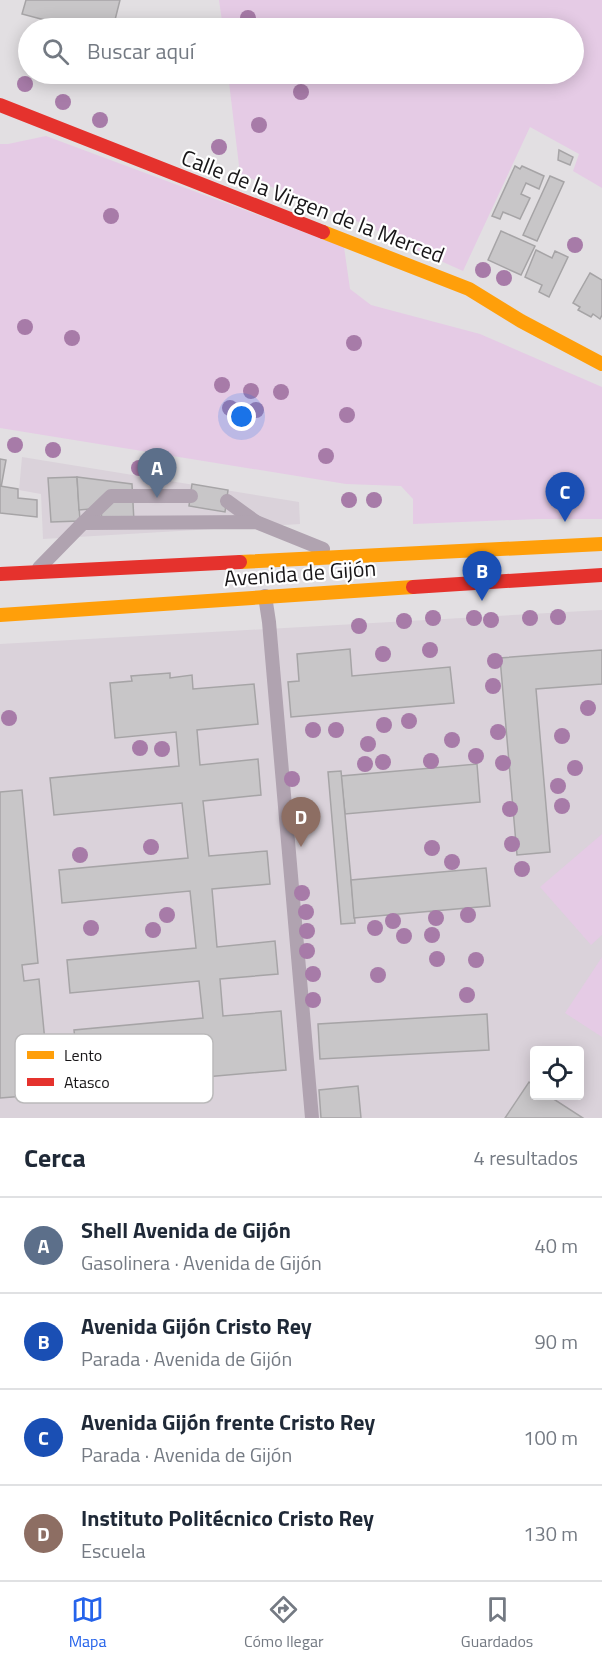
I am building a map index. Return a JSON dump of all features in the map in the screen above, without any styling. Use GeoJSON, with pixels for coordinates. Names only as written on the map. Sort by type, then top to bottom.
{"type":"FeatureCollection","features":[{"type":"Feature","properties":{"kind":"main road","name":"Calle de la Virgen de la Merced"},"geometry":{"type":"LineString","coordinates":[[0,105],[470,290],[521,321],[602,364]]}},
{"type":"Feature","properties":{"kind":"main road","name":"Avenida de Gijón"},"geometry":{"type":"LineString","coordinates":[[0,573],[602,544]]}},
{"type":"Feature","properties":{"kind":"main road","name":"Avenida de Gijón"},"geometry":{"type":"LineString","coordinates":[[0,615],[602,575]]}},
{"type":"Feature","properties":{"kind":"lane"},"geometry":{"type":"LineString","coordinates":[[35,572],[111,496],[191,495]]}},
{"type":"Feature","properties":{"kind":"lane"},"geometry":{"type":"LineString","coordinates":[[227,501],[256,522],[345,557]]}},
{"type":"Feature","properties":{"kind":"lane"},"geometry":{"type":"LineString","coordinates":[[83,524],[256,522]]}},
{"type":"Feature","properties":{"kind":"lane"},"geometry":{"type":"LineString","coordinates":[[265,596],[312,1118]]}},
{"type":"Feature","properties":{"kind":"shaded area"},"geometry":{"type":"Polygon","coordinates":[[[219,0],[602,0],[602,188],[573,171],[579,154],[530,127],[463,271],[366,225],[240,174],[229,84],[584,84],[584,18],[222,18],[219,0]]]}},
{"type":"Feature","properties":{"kind":"shaded area"},"geometry":{"type":"Polygon","coordinates":[[[46,136],[344,247],[350,289],[371,305],[480,334],[602,387],[602,519],[413,524],[413,499],[401,486],[346,484],[0,428],[0,144],[46,136]]]}},
{"type":"Feature","properties":{"kind":"shaded area"},"geometry":{"type":"Polygon","coordinates":[[[22,457],[299,502],[300,524],[43,539],[41,494],[19,490],[22,457]]]}},
{"type":"Feature","properties":{"kind":"shaded area"},"geometry":{"type":"Polygon","coordinates":[[[602,610],[602,1118],[0,1118],[0,644],[602,610]]]}},
{"type":"Feature","properties":{"kind":"shaded area"},"geometry":{"type":"Polygon","coordinates":[[[602,834],[602,935],[591,945],[540,887],[602,834]]]}},
{"type":"Feature","properties":{"kind":"shaded area"},"geometry":{"type":"Polygon","coordinates":[[[602,957],[602,1037],[565,1013],[602,957]]]}},
{"type":"Feature","properties":{"kind":"building"},"geometry":{"type":"Polygon","coordinates":[[[26,0],[120,0],[116,18],[37,18],[22,14],[26,0]]]}},
{"type":"Feature","properties":{"kind":"building"},"geometry":{"type":"Polygon","coordinates":[[[559,150],[573,157],[570,165],[558,160],[559,150]]]}},
{"type":"Feature","properties":{"kind":"building"},"geometry":{"type":"Polygon","coordinates":[[[515,166],[520,169],[522,166],[544,176],[539,189],[526,183],[521,194],[530,198],[520,219],[503,212],[500,219],[492,216],[515,166]]]}},
{"type":"Feature","properties":{"kind":"building"},"geometry":{"type":"Polygon","coordinates":[[[550,176],[564,182],[537,241],[523,235],[550,176]]]}},
{"type":"Feature","properties":{"kind":"building"},"geometry":{"type":"Polygon","coordinates":[[[501,231],[535,246],[521,275],[488,260],[501,231]]]}},
{"type":"Feature","properties":{"kind":"building"},"geometry":{"type":"Polygon","coordinates":[[[536,250],[552,258],[555,251],[568,257],[549,297],[539,292],[542,285],[525,277],[536,250]]]}},
{"type":"Feature","properties":{"kind":"building"},"geometry":{"type":"Polygon","coordinates":[[[590,273],[602,280],[600,319],[593,314],[591,317],[578,310],[580,307],[573,303],[590,273]]]}},
{"type":"Feature","properties":{"kind":"building"},"geometry":{"type":"Polygon","coordinates":[[[0,459],[6,460],[0,493],[0,459]]]}},
{"type":"Feature","properties":{"kind":"building"},"geometry":{"type":"Polygon","coordinates":[[[77,477],[80,521],[51,522],[48,478],[77,477]]]}},
{"type":"Feature","properties":{"kind":"building"},"geometry":{"type":"Polygon","coordinates":[[[77,477],[132,484],[134,522],[102,522],[101,508],[79,510],[77,477]]]}},
{"type":"Feature","properties":{"kind":"building"},"geometry":{"type":"Polygon","coordinates":[[[192,484],[228,490],[225,512],[189,506],[192,484]]]}},
{"type":"Feature","properties":{"kind":"building"},"geometry":{"type":"Polygon","coordinates":[[[0,486],[18,489],[18,498],[37,500],[37,517],[0,513],[0,486]]]}},
{"type":"Feature","properties":{"kind":"building"},"geometry":{"type":"Polygon","coordinates":[[[350,649],[352,676],[450,667],[454,703],[291,717],[288,682],[299,681],[297,654],[350,649]]]}},
{"type":"Feature","properties":{"kind":"building"},"geometry":{"type":"Polygon","coordinates":[[[602,650],[602,684],[536,689],[550,852],[517,855],[500,658],[602,650]]]}},
{"type":"Feature","properties":{"kind":"building"},"geometry":{"type":"Polygon","coordinates":[[[170,673],[170,678],[192,675],[193,689],[254,684],[258,724],[197,730],[200,765],[258,759],[261,795],[203,801],[209,856],[267,851],[270,884],[212,889],[217,947],[275,941],[278,974],[220,979],[223,1016],[281,1011],[286,1070],[213,1076],[213,1034],[74,1034],[74,1030],[203,1018],[199,981],[70,993],[67,960],[196,948],[190,891],[62,903],[59,870],[188,858],[182,803],[54,815],[50,778],[179,766],[176,732],[115,738],[110,683],[132,681],[131,676],[170,673]]]}},
{"type":"Feature","properties":{"kind":"building"},"geometry":{"type":"Polygon","coordinates":[[[477,764],[480,802],[345,814],[341,776],[477,764]]]}},
{"type":"Feature","properties":{"kind":"building"},"geometry":{"type":"Polygon","coordinates":[[[341,771],[355,923],[341,924],[328,772],[341,771]]]}},
{"type":"Feature","properties":{"kind":"building"},"geometry":{"type":"Polygon","coordinates":[[[22,790],[38,963],[22,965],[24,981],[39,979],[44,1034],[15,1034],[15,1097],[0,1098],[0,792],[22,790]]]}},
{"type":"Feature","properties":{"kind":"building"},"geometry":{"type":"Polygon","coordinates":[[[486,868],[490,906],[354,918],[351,880],[486,868]]]}},
{"type":"Feature","properties":{"kind":"building"},"geometry":{"type":"Polygon","coordinates":[[[487,1014],[489,1050],[320,1059],[318,1024],[487,1014]]]}},
{"type":"Feature","properties":{"kind":"building"},"geometry":{"type":"Polygon","coordinates":[[[529,1082],[530,1100],[555,1100],[583,1118],[505,1118],[529,1082]]]}},
{"type":"Feature","properties":{"kind":"building"},"geometry":{"type":"Polygon","coordinates":[[[358,1086],[361,1118],[321,1118],[319,1090],[358,1086]]]}},
{"type":"Feature","properties":{"kind":"traffic: slow"},"geometry":{"type":"LineString","coordinates":[[323,232],[469,289],[521,321],[602,364]]}},
{"type":"Feature","properties":{"kind":"traffic: slow"},"geometry":{"type":"LineString","coordinates":[[240,562],[602,544]]}},
{"type":"Feature","properties":{"kind":"traffic: slow"},"geometry":{"type":"LineString","coordinates":[[0,615],[413,587]]}},
{"type":"Feature","properties":{"kind":"traffic: jam"},"geometry":{"type":"LineString","coordinates":[[0,105],[323,232]]}},
{"type":"Feature","properties":{"kind":"traffic: jam"},"geometry":{"type":"LineString","coordinates":[[0,574],[240,562]]}},
{"type":"Feature","properties":{"kind":"traffic: jam"},"geometry":{"type":"LineString","coordinates":[[413,587],[602,575]]}},
{"type":"Feature","properties":{"kind":"place","name":"Shell Avenida de Gijón"},"geometry":{"type":"Point","coordinates":[157,498]}},
{"type":"Feature","properties":{"kind":"place","name":"Avenida Gijón frente Cristo Rey"},"geometry":{"type":"Point","coordinates":[565,522]}},
{"type":"Feature","properties":{"kind":"place","name":"Avenida Gijón Cristo Rey"},"geometry":{"type":"Point","coordinates":[482,601]}},
{"type":"Feature","properties":{"kind":"place","name":"Instituto Politécnico Cristo Rey"},"geometry":{"type":"Point","coordinates":[301,847]}}]}
